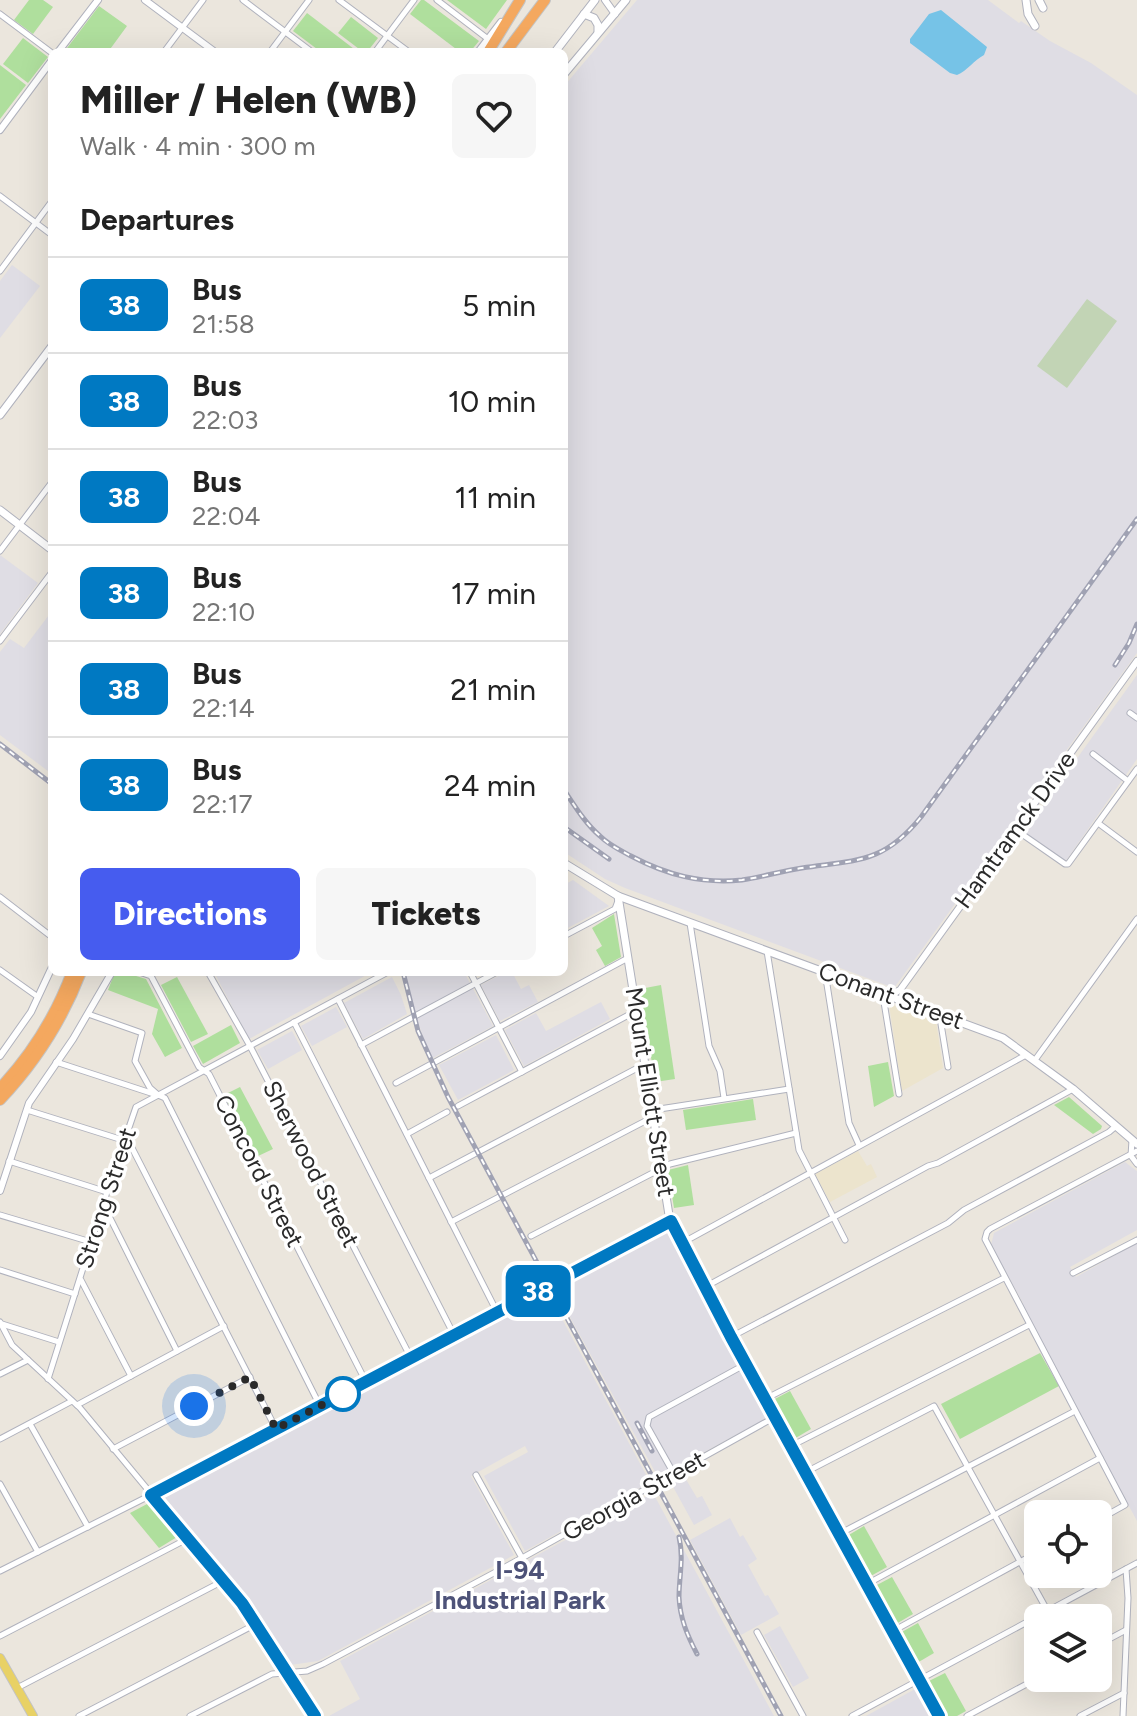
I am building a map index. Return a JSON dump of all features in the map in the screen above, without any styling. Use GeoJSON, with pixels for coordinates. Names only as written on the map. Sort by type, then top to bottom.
{"type":"FeatureCollection","features":[{"type":"Feature","properties":{"kind":"highway"},"geometry":{"type":"LineString","coordinates":[[490,48],[519,0]]}},
{"type":"Feature","properties":{"kind":"highway"},"geometry":{"type":"LineString","coordinates":[[509,48],[545,0]]}},
{"type":"Feature","properties":{"kind":"highway"},"geometry":{"type":"LineString","coordinates":[[517,48],[553,0]]}},
{"type":"Feature","properties":{"kind":"highway"},"geometry":{"type":"LineString","coordinates":[[0,1088],[39,1037],[70,976]]}},
{"type":"Feature","properties":{"kind":"highway"},"geometry":{"type":"LineString","coordinates":[[0,1100],[46,1042],[79,976]]}},
{"type":"Feature","properties":{"kind":"main road"},"geometry":{"type":"LineString","coordinates":[[558,48],[595,0]]}},
{"type":"Feature","properties":{"kind":"main road"},"geometry":{"type":"LineString","coordinates":[[568,69],[626,0]]}},
{"type":"Feature","properties":{"kind":"main road"},"geometry":{"type":"LineString","coordinates":[[1026,0],[1028,14],[1035,26]]}},
{"type":"Feature","properties":{"kind":"main road"},"geometry":{"type":"LineString","coordinates":[[584,14],[594,18],[598,35]]}},
{"type":"Feature","properties":{"kind":"main road"},"geometry":{"type":"LineString","coordinates":[[0,415],[48,354]]}},
{"type":"Feature","properties":{"kind":"main road"},"geometry":{"type":"LineString","coordinates":[[0,510],[48,547]]}},
{"type":"Feature","properties":{"kind":"main road"},"geometry":{"type":"LineString","coordinates":[[568,865],[618,896]]}},
{"type":"Feature","properties":{"kind":"main road","name":"Conant Street"},"geometry":{"type":"LineString","coordinates":[[618,896],[1003,1038],[1073,1089],[1134,1142]]}},
{"type":"Feature","properties":{"kind":"main road","name":"Mount Elliott Street"},"geometry":{"type":"LineString","coordinates":[[618,896],[671,1221],[731,1337],[939,1716]]}},
{"type":"Feature","properties":{"kind":"main road"},"geometry":{"type":"LineString","coordinates":[[1,1662],[31,1716]]}},
{"type":"Feature","properties":{"kind":"street"},"geometry":{"type":"LineString","coordinates":[[61,48],[98,0]]}},
{"type":"Feature","properties":{"kind":"street"},"geometry":{"type":"LineString","coordinates":[[145,0],[210,48]]}},
{"type":"Feature","properties":{"kind":"street"},"geometry":{"type":"LineString","coordinates":[[167,48],[203,0]]}},
{"type":"Feature","properties":{"kind":"street"},"geometry":{"type":"LineString","coordinates":[[243,0],[307,48]]}},
{"type":"Feature","properties":{"kind":"street"},"geometry":{"type":"LineString","coordinates":[[273,48],[309,0]]}},
{"type":"Feature","properties":{"kind":"street"},"geometry":{"type":"LineString","coordinates":[[339,0],[404,48]]}},
{"type":"Feature","properties":{"kind":"street"},"geometry":{"type":"LineString","coordinates":[[378,48],[414,0]]}},
{"type":"Feature","properties":{"kind":"street"},"geometry":{"type":"LineString","coordinates":[[437,0],[488,39]]}},
{"type":"Feature","properties":{"kind":"street"},"geometry":{"type":"LineString","coordinates":[[481,48],[519,0]]}},
{"type":"Feature","properties":{"kind":"street"},"geometry":{"type":"LineString","coordinates":[[605,0],[615,14]]}},
{"type":"Feature","properties":{"kind":"street"},"geometry":{"type":"LineString","coordinates":[[0,14],[48,50]]}},
{"type":"Feature","properties":{"kind":"street"},"geometry":{"type":"LineString","coordinates":[[0,130],[48,65]]}},
{"type":"Feature","properties":{"kind":"street"},"geometry":{"type":"LineString","coordinates":[[0,196],[48,232]]}},
{"type":"Feature","properties":{"kind":"street"},"geometry":{"type":"LineString","coordinates":[[0,271],[48,206]]}},
{"type":"Feature","properties":{"kind":"street"},"geometry":{"type":"LineString","coordinates":[[0,551],[48,487]]}},
{"type":"Feature","properties":{"kind":"street"},"geometry":{"type":"LineString","coordinates":[[0,641],[48,577]]}},
{"type":"Feature","properties":{"kind":"street","name":"Hamtramck Drive"},"geometry":{"type":"LineString","coordinates":[[890,995],[900,990],[1137,661]]}},
{"type":"Feature","properties":{"kind":"street"},"geometry":{"type":"LineString","coordinates":[[1130,713],[1137,718]]}},
{"type":"Feature","properties":{"kind":"street"},"geometry":{"type":"LineString","coordinates":[[1093,754],[1128,781]]}},
{"type":"Feature","properties":{"kind":"street"},"geometry":{"type":"LineString","coordinates":[[1016,830],[1065,864],[1070,862],[1137,769]]}},
{"type":"Feature","properties":{"kind":"street"},"geometry":{"type":"LineString","coordinates":[[1098,823],[1137,852]]}},
{"type":"Feature","properties":{"kind":"street"},"geometry":{"type":"LineString","coordinates":[[568,934],[615,909],[618,896]]}},
{"type":"Feature","properties":{"kind":"street"},"geometry":{"type":"LineString","coordinates":[[0,897],[48,934]]}},
{"type":"Feature","properties":{"kind":"street"},"geometry":{"type":"LineString","coordinates":[[1035,1060],[1137,919]]}},
{"type":"Feature","properties":{"kind":"street"},"geometry":{"type":"LineString","coordinates":[[690,922],[709,1046],[720,1071],[724,1098]]}},
{"type":"Feature","properties":{"kind":"street"},"geometry":{"type":"LineString","coordinates":[[766,950],[799,1151],[845,1240]]}},
{"type":"Feature","properties":{"kind":"street"},"geometry":{"type":"LineString","coordinates":[[396,1083],[629,958]]}},
{"type":"Feature","properties":{"kind":"street"},"geometry":{"type":"LineString","coordinates":[[0,970],[39,997]]}},
{"type":"Feature","properties":{"kind":"street"},"geometry":{"type":"LineString","coordinates":[[825,972],[849,1123],[859,1145]]}},
{"type":"Feature","properties":{"kind":"street"},"geometry":{"type":"LineString","coordinates":[[0,1056],[39,997],[48,976]]}},
{"type":"Feature","properties":{"kind":"street"},"geometry":{"type":"LineString","coordinates":[[0,1191],[3,1168],[9,1161],[26,1109],[110,976]]}},
{"type":"Feature","properties":{"kind":"street","name":"Concord Street"},"geometry":{"type":"LineString","coordinates":[[151,976],[199,1067],[210,1075],[366,1382]]}},
{"type":"Feature","properties":{"kind":"street","name":"Sherwood Street"},"geometry":{"type":"LineString","coordinates":[[210,976],[250,1046],[411,1358]]}},
{"type":"Feature","properties":{"kind":"street","name":"Strong Street"},"geometry":{"type":"LineString","coordinates":[[48,1379],[136,1107],[381,976]]}},
{"type":"Feature","properties":{"kind":"street"},"geometry":{"type":"LineString","coordinates":[[472,976],[522,1072]]}},
{"type":"Feature","properties":{"kind":"street"},"geometry":{"type":"LineString","coordinates":[[361,1045],[489,976]]}},
{"type":"Feature","properties":{"kind":"street"},"geometry":{"type":"LineString","coordinates":[[890,995],[884,1002],[899,1094]]}},
{"type":"Feature","properties":{"kind":"street"},"geometry":{"type":"LineString","coordinates":[[338,999],[497,1312]]}},
{"type":"Feature","properties":{"kind":"street"},"geometry":{"type":"LineString","coordinates":[[458,1106],[637,1010]]}},
{"type":"Feature","properties":{"kind":"street"},"geometry":{"type":"LineString","coordinates":[[88,1014],[142,1033],[135,1061],[150,1088],[158,1095]]}},
{"type":"Feature","properties":{"kind":"street"},"geometry":{"type":"LineString","coordinates":[[943,1014],[941,1024],[948,1067]]}},
{"type":"Feature","properties":{"kind":"street"},"geometry":{"type":"LineString","coordinates":[[294,1022],[454,1335]]}},
{"type":"Feature","properties":{"kind":"street"},"geometry":{"type":"LineString","coordinates":[[0,1041],[7,1047]]}},
{"type":"Feature","properties":{"kind":"street"},"geometry":{"type":"LineString","coordinates":[[682,1243],[1027,1055]]}},
{"type":"Feature","properties":{"kind":"street"},"geometry":{"type":"LineString","coordinates":[[56,1062],[165,1098],[320,1406]]}},
{"type":"Feature","properties":{"kind":"street"},"geometry":{"type":"LineString","coordinates":[[429,1178],[645,1063]]}},
{"type":"Feature","properties":{"kind":"street"},"geometry":{"type":"LineString","coordinates":[[451,1222],[653,1113],[724,1098],[789,1089]]}},
{"type":"Feature","properties":{"kind":"street"},"geometry":{"type":"LineString","coordinates":[[705,1287],[1073,1089]]}},
{"type":"Feature","properties":{"kind":"street"},"geometry":{"type":"LineString","coordinates":[[26,1109],[129,1142],[276,1429]]}},
{"type":"Feature","properties":{"kind":"street"},"geometry":{"type":"LineString","coordinates":[[407,1134],[447,1112]]}},
{"type":"Feature","properties":{"kind":"street"},"geometry":{"type":"LineString","coordinates":[[731,1337],[949,1223],[964,1210],[1116,1126]]}},
{"type":"Feature","properties":{"kind":"street"},"geometry":{"type":"LineString","coordinates":[[531,1236],[679,1161],[796,1133]]}},
{"type":"Feature","properties":{"kind":"street"},"geometry":{"type":"LineString","coordinates":[[1134,1142],[1137,1164]]}},
{"type":"Feature","properties":{"kind":"street"},"geometry":{"type":"LineString","coordinates":[[1112,1512],[1125,1505],[1004,1278],[985,1235],[990,1229],[1134,1153]]}},
{"type":"Feature","properties":{"kind":"street"},"geometry":{"type":"LineString","coordinates":[[9,1161],[107,1192]]}},
{"type":"Feature","properties":{"kind":"street"},"geometry":{"type":"LineString","coordinates":[[103,1205],[177,1351]]}},
{"type":"Feature","properties":{"kind":"street"},"geometry":{"type":"LineString","coordinates":[[0,1215],[91,1242]]}},
{"type":"Feature","properties":{"kind":"street"},"geometry":{"type":"LineString","coordinates":[[0,1571],[151,1495],[671,1221]]}},
{"type":"Feature","properties":{"kind":"street"},"geometry":{"type":"LineString","coordinates":[[1073,1273],[1137,1240]]}},
{"type":"Feature","properties":{"kind":"street"},"geometry":{"type":"LineString","coordinates":[[0,1270],[75,1294]]}},
{"type":"Feature","properties":{"kind":"street"},"geometry":{"type":"LineString","coordinates":[[765,1399],[1004,1278]]}},
{"type":"Feature","properties":{"kind":"street"},"geometry":{"type":"LineString","coordinates":[[80,1279],[131,1376]]}},
{"type":"Feature","properties":{"kind":"street"},"geometry":{"type":"LineString","coordinates":[[1,1323],[59,1342]]}},
{"type":"Feature","properties":{"kind":"street"},"geometry":{"type":"LineString","coordinates":[[1,1323],[12,1345],[75,1404],[223,1581],[256,1624],[315,1716]]}},
{"type":"Feature","properties":{"kind":"street"},"geometry":{"type":"LineString","coordinates":[[791,1446],[1029,1325]]}},
{"type":"Feature","properties":{"kind":"street"},"geometry":{"type":"LineString","coordinates":[[0,1439],[131,1376],[224,1326]]}},
{"type":"Feature","properties":{"kind":"street"},"geometry":{"type":"LineString","coordinates":[[0,1374],[28,1360]]}},
{"type":"Feature","properties":{"kind":"street"},"geometry":{"type":"LineString","coordinates":[[674,1474],[647,1426],[649,1417],[746,1364]]}},
{"type":"Feature","properties":{"kind":"street"},"geometry":{"type":"LineString","coordinates":[[113,1449],[250,1377]]}},
{"type":"Feature","properties":{"kind":"street"},"geometry":{"type":"LineString","coordinates":[[806,1472],[934,1406],[1044,1604]]}},
{"type":"Feature","properties":{"kind":"street"},"geometry":{"type":"LineString","coordinates":[[839,1534],[1075,1411]]}},
{"type":"Feature","properties":{"kind":"street","name":"Georgia Street"},"geometry":{"type":"LineString","coordinates":[[190,1716],[272,1674],[307,1671],[317,1667],[522,1558],[775,1417]]}},
{"type":"Feature","properties":{"kind":"street"},"geometry":{"type":"LineString","coordinates":[[30,1424],[88,1527]]}},
{"type":"Feature","properties":{"kind":"street"},"geometry":{"type":"LineString","coordinates":[[867,1584],[1100,1458]]}},
{"type":"Feature","properties":{"kind":"street"},"geometry":{"type":"LineString","coordinates":[[476,1475],[522,1558]]}},
{"type":"Feature","properties":{"kind":"street"},"geometry":{"type":"LineString","coordinates":[[0,1484],[38,1552]]}},
{"type":"Feature","properties":{"kind":"street"},"geometry":{"type":"LineString","coordinates":[[0,1636],[187,1539]]}},
{"type":"Feature","properties":{"kind":"street"},"geometry":{"type":"LineString","coordinates":[[893,1631],[1024,1560]]}},
{"type":"Feature","properties":{"kind":"street"},"geometry":{"type":"LineString","coordinates":[[1059,1604],[1137,1563]]}},
{"type":"Feature","properties":{"kind":"street"},"geometry":{"type":"LineString","coordinates":[[1123,1716],[1128,1598],[1126,1569]]}},
{"type":"Feature","properties":{"kind":"street"},"geometry":{"type":"LineString","coordinates":[[17,1688],[223,1581]]}},
{"type":"Feature","properties":{"kind":"street"},"geometry":{"type":"LineString","coordinates":[[852,1716],[1024,1622]]}},
{"type":"Feature","properties":{"kind":"street"},"geometry":{"type":"LineString","coordinates":[[79,1716],[256,1624]]}},
{"type":"Feature","properties":{"kind":"street"},"geometry":{"type":"LineString","coordinates":[[1112,1638],[1126,1630]]}},
{"type":"Feature","properties":{"kind":"street"},"geometry":{"type":"LineString","coordinates":[[757,1632],[803,1716]]}},
{"type":"Feature","properties":{"kind":"street"},"geometry":{"type":"LineString","coordinates":[[967,1716],[1024,1685]]}},
{"type":"Feature","properties":{"kind":"street"},"geometry":{"type":"LineString","coordinates":[[1080,1716],[1124,1693]]}},
{"type":"Feature","properties":{"kind":"shaded area"},"geometry":{"type":"Polygon","coordinates":[[[637,0],[988,0],[1019,23],[1021,21],[1091,63],[1137,95],[1137,653],[894,988],[625,888],[568,855],[568,81],[637,0]]]}},
{"type":"Feature","properties":{"kind":"shaded area"},"geometry":{"type":"Polygon","coordinates":[[[12,265],[40,286],[0,338],[0,281],[12,265]]]}},
{"type":"Feature","properties":{"kind":"shaded area"},"geometry":{"type":"Polygon","coordinates":[[[0,555],[38,583],[0,634],[0,555]]]}},
{"type":"Feature","properties":{"kind":"shaded area"},"geometry":{"type":"Polygon","coordinates":[[[48,616],[48,771],[0,735],[0,652],[10,639],[24,648],[48,616]]]}},
{"type":"Feature","properties":{"kind":"shaded area"},"geometry":{"type":"Polygon","coordinates":[[[1137,675],[1137,759],[1065,862],[1024,832],[1137,675]]]}},
{"type":"Feature","properties":{"kind":"shaded area"},"geometry":{"type":"Polygon","coordinates":[[[573,880],[609,906],[568,928],[568,883],[573,880]]]}},
{"type":"Feature","properties":{"kind":"shaded area"},"geometry":{"type":"Polygon","coordinates":[[[216,976],[365,976],[249,1039],[216,976]]]}},
{"type":"Feature","properties":{"kind":"shaded area"},"geometry":{"type":"Polygon","coordinates":[[[406,976],[466,976],[493,1026],[431,1059],[406,976]]]}},
{"type":"Feature","properties":{"kind":"shaded area"},"geometry":{"type":"Polygon","coordinates":[[[498,976],[514,976],[521,989],[529,985],[538,1002],[500,1021],[481,985],[498,976]]]}},
{"type":"Feature","properties":{"kind":"shaded area"},"geometry":{"type":"Polygon","coordinates":[[[392,977],[407,1014],[363,1039],[344,1003],[392,977]]]}},
{"type":"Feature","properties":{"kind":"shaded area"},"geometry":{"type":"Polygon","coordinates":[[[601,1002],[610,1019],[524,1066],[505,1030],[536,1013],[546,1031],[601,1002]]]}},
{"type":"Feature","properties":{"kind":"shaded area"},"geometry":{"type":"Polygon","coordinates":[[[889,1004],[936,1021],[943,1068],[902,1091],[889,1004]]]}},
{"type":"Feature","properties":{"kind":"shaded area"},"geometry":{"type":"Polygon","coordinates":[[[336,1007],[347,1027],[312,1046],[301,1026],[336,1007]]]}},
{"type":"Feature","properties":{"kind":"shaded area"},"geometry":{"type":"Polygon","coordinates":[[[292,1031],[302,1050],[268,1069],[257,1050],[292,1031]]]}},
{"type":"Feature","properties":{"kind":"shaded area"},"geometry":{"type":"Polygon","coordinates":[[[496,1035],[514,1070],[458,1100],[439,1065],[496,1035]]]}},
{"type":"Feature","properties":{"kind":"shaded area"},"geometry":{"type":"Polygon","coordinates":[[[858,1151],[867,1166],[871,1164],[877,1177],[830,1202],[815,1174],[858,1151]]]}},
{"type":"Feature","properties":{"kind":"shaded area"},"geometry":{"type":"Polygon","coordinates":[[[1125,1162],[1137,1171],[1137,1230],[1070,1267],[1076,1277],[1137,1243],[1137,1521],[1020,1306],[1023,1303],[991,1245],[994,1233],[1125,1162]]]}},
{"type":"Feature","properties":{"kind":"shaded area"},"geometry":{"type":"Polygon","coordinates":[[[667,1230],[769,1417],[658,1477],[555,1290],[667,1230]]]}},
{"type":"Feature","properties":{"kind":"shaded area"},"geometry":{"type":"Polygon","coordinates":[[[548,1293],[650,1482],[525,1551],[484,1476],[528,1452],[525,1446],[471,1476],[514,1555],[318,1661],[290,1665],[247,1598],[161,1496],[548,1293]]]}},
{"type":"Feature","properties":{"kind":"shaded area"},"geometry":{"type":"Polygon","coordinates":[[[684,1476],[697,1498],[702,1496],[712,1515],[694,1525],[671,1483],[684,1476]]]}},
{"type":"Feature","properties":{"kind":"shaded area"},"geometry":{"type":"Polygon","coordinates":[[[653,1493],[774,1716],[329,1716],[360,1699],[340,1661],[653,1493]]]}},
{"type":"Feature","properties":{"kind":"shaded area"},"geometry":{"type":"Polygon","coordinates":[[[730,1518],[757,1559],[748,1565],[779,1614],[741,1635],[690,1540],[730,1518]]]}},
{"type":"Feature","properties":{"kind":"shaded area"},"geometry":{"type":"Polygon","coordinates":[[[780,1626],[809,1678],[793,1687],[764,1635],[780,1626]]]}},
{"type":"Feature","properties":{"kind":"shaded area"},"geometry":{"type":"Polygon","coordinates":[[[917,1688],[932,1716],[866,1716],[917,1688]]]}},
{"type":"Feature","properties":{"kind":"green space"},"geometry":{"type":"Polygon","coordinates":[[[29,0],[43,0],[53,7],[33,34],[14,20],[29,0]]]}},
{"type":"Feature","properties":{"kind":"green space"},"geometry":{"type":"Polygon","coordinates":[[[424,0],[479,41],[473,48],[455,48],[410,14],[424,0]]]}},
{"type":"Feature","properties":{"kind":"green space"},"geometry":{"type":"Polygon","coordinates":[[[447,0],[507,0],[486,29],[447,0]]]}},
{"type":"Feature","properties":{"kind":"green space"},"geometry":{"type":"Polygon","coordinates":[[[99,6],[127,26],[111,48],[67,48],[99,6]]]}},
{"type":"Feature","properties":{"kind":"green space"},"geometry":{"type":"Polygon","coordinates":[[[307,13],[353,48],[316,48],[293,31],[307,13]]]}},
{"type":"Feature","properties":{"kind":"green space"},"geometry":{"type":"Polygon","coordinates":[[[351,17],[378,38],[370,48],[358,48],[338,33],[351,17]]]}},
{"type":"Feature","properties":{"kind":"green space"},"geometry":{"type":"Polygon","coordinates":[[[23,38],[48,57],[28,83],[3,64],[23,38]]]}},
{"type":"Feature","properties":{"kind":"green space"},"geometry":{"type":"Polygon","coordinates":[[[0,65],[26,85],[0,119],[0,65]]]}},
{"type":"Feature","properties":{"kind":"green space"},"geometry":{"type":"Polygon","coordinates":[[[1087,299],[1117,321],[1067,388],[1037,366],[1087,299]]]}},
{"type":"Feature","properties":{"kind":"green space"},"geometry":{"type":"Polygon","coordinates":[[[614,914],[621,957],[605,966],[596,950],[602,946],[592,928],[614,914]]]}},
{"type":"Feature","properties":{"kind":"green space"},"geometry":{"type":"Polygon","coordinates":[[[113,976],[146,979],[182,1048],[165,1057],[152,1034],[158,1009],[108,990],[113,976]]]}},
{"type":"Feature","properties":{"kind":"green space"},"geometry":{"type":"Polygon","coordinates":[[[177,977],[208,1034],[191,1042],[161,985],[177,977]]]}},
{"type":"Feature","properties":{"kind":"green space"},"geometry":{"type":"Polygon","coordinates":[[[661,985],[675,1079],[655,1082],[640,989],[661,985]]]}},
{"type":"Feature","properties":{"kind":"green space"},"geometry":{"type":"Polygon","coordinates":[[[231,1025],[240,1043],[203,1064],[193,1046],[231,1025]]]}},
{"type":"Feature","properties":{"kind":"green space"},"geometry":{"type":"Polygon","coordinates":[[[888,1062],[894,1096],[874,1107],[868,1066],[888,1062]]]}},
{"type":"Feature","properties":{"kind":"green space"},"geometry":{"type":"Polygon","coordinates":[[[240,1087],[273,1149],[256,1157],[224,1095],[240,1087]]]}},
{"type":"Feature","properties":{"kind":"green space"},"geometry":{"type":"Polygon","coordinates":[[[1069,1097],[1102,1126],[1101,1129],[1093,1134],[1054,1105],[1069,1097]]]}},
{"type":"Feature","properties":{"kind":"green space"},"geometry":{"type":"Polygon","coordinates":[[[753,1099],[756,1120],[686,1130],[683,1110],[753,1099]]]}},
{"type":"Feature","properties":{"kind":"green space"},"geometry":{"type":"Polygon","coordinates":[[[688,1165],[694,1205],[674,1208],[668,1170],[688,1165]]]}},
{"type":"Feature","properties":{"kind":"green space"},"geometry":{"type":"Polygon","coordinates":[[[1040,1353],[1059,1386],[960,1439],[941,1404],[1040,1353]]]}},
{"type":"Feature","properties":{"kind":"green space"},"geometry":{"type":"Polygon","coordinates":[[[790,1391],[811,1429],[794,1439],[773,1400],[790,1391]]]}},
{"type":"Feature","properties":{"kind":"green space"},"geometry":{"type":"Polygon","coordinates":[[[149,1503],[177,1537],[159,1548],[130,1513],[149,1503]]]}},
{"type":"Feature","properties":{"kind":"green space"},"geometry":{"type":"Polygon","coordinates":[[[864,1526],[887,1567],[869,1577],[847,1536],[864,1526]]]}},
{"type":"Feature","properties":{"kind":"green space"},"geometry":{"type":"Polygon","coordinates":[[[892,1577],[913,1614],[896,1624],[875,1586],[892,1577]]]}},
{"type":"Feature","properties":{"kind":"green space"},"geometry":{"type":"Polygon","coordinates":[[[918,1623],[934,1653],[917,1663],[900,1633],[918,1623]]]}},
{"type":"Feature","properties":{"kind":"green space"},"geometry":{"type":"Polygon","coordinates":[[[945,1673],[966,1711],[957,1716],[946,1716],[927,1682],[945,1673]]]}},
{"type":"Feature","properties":{"kind":"water"},"geometry":{"type":"Polygon","coordinates":[[[941,10],[987,47],[984,55],[957,75],[910,43],[929,14],[941,10]]]}},
{"type":"Feature","properties":{"kind":"railway"},"geometry":{"type":"LineString","coordinates":[[568,796],[586,821],[607,842],[644,863],[685,877],[712,881],[742,880],[853,861],[881,852],[894,844],[921,817],[1137,519]]}},
{"type":"Feature","properties":{"kind":"railway"},"geometry":{"type":"LineString","coordinates":[[1115,665],[1137,624]]}},
{"type":"Feature","properties":{"kind":"railway"},"geometry":{"type":"LineString","coordinates":[[0,744],[48,781]]}},
{"type":"Feature","properties":{"kind":"railway"},"geometry":{"type":"LineString","coordinates":[[568,830],[609,859]]}},
{"type":"Feature","properties":{"kind":"railway"},"geometry":{"type":"LineString","coordinates":[[404,976],[418,1031],[448,1097],[781,1716]]}},
{"type":"Feature","properties":{"kind":"railway"},"geometry":{"type":"LineString","coordinates":[[637,1423],[652,1451]]}},
{"type":"Feature","properties":{"kind":"railway"},"geometry":{"type":"LineString","coordinates":[[679,1537],[680,1605],[697,1654]]}},
{"type":"Feature","properties":{"kind":"bus line","name":"38"},"geometry":{"type":"LineString","coordinates":[[315,1716],[242,1603],[151,1495],[671,1221],[731,1337],[939,1716]]}},
{"type":"Feature","properties":{"kind":"district","name":"I-94 Industrial Park"},"geometry":{"type":"Point","coordinates":[520,1585]}},
{"type":"Feature","properties":{"kind":"route"},"geometry":{"type":"LineString","coordinates":[[194,1406],[250,1377],[276,1429],[343,1394]]}}]}
